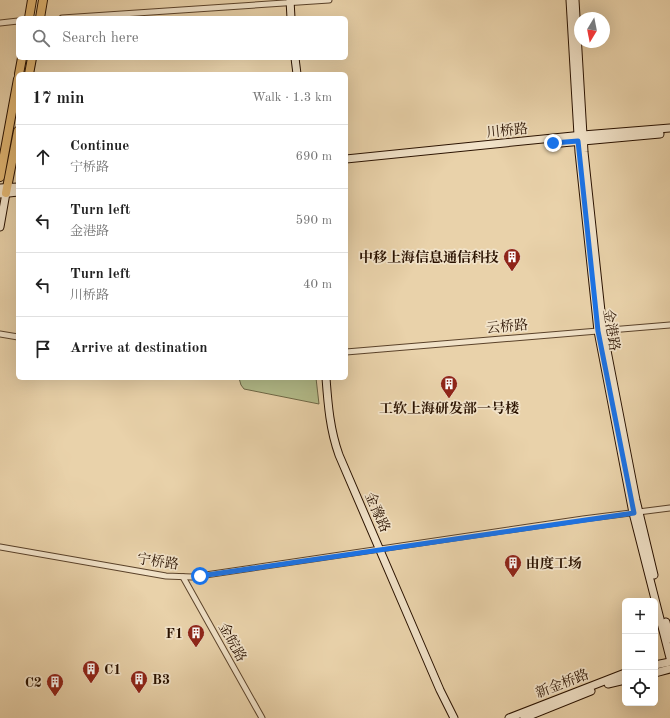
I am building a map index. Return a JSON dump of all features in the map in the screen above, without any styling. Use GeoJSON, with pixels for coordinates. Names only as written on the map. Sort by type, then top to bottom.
{"type":"FeatureCollection","features":[{"type":"Feature","properties":{"kind":"main road"},"geometry":{"type":"LineString","coordinates":[[29,16],[32,0]]}},
{"type":"Feature","properties":{"kind":"main road"},"geometry":{"type":"LineString","coordinates":[[40,16],[43,0]]}},
{"type":"Feature","properties":{"kind":"main road"},"geometry":{"type":"LineString","coordinates":[[19,72],[22,60]]}},
{"type":"Feature","properties":{"kind":"main road"},"geometry":{"type":"LineString","coordinates":[[29,72],[32,60]]}},
{"type":"Feature","properties":{"kind":"main road"},"geometry":{"type":"LineString","coordinates":[[0,177],[16,90]]}},
{"type":"Feature","properties":{"kind":"main road"},"geometry":{"type":"LineString","coordinates":[[3,191],[16,139]]}},
{"type":"Feature","properties":{"kind":"street"},"geometry":{"type":"LineString","coordinates":[[89,16],[290,1],[329,0]]}},
{"type":"Feature","properties":{"kind":"street","name":"金港路"},"geometry":{"type":"LineString","coordinates":[[570,0],[581,138],[601,330],[636,512],[670,658]]}},
{"type":"Feature","properties":{"kind":"street","name":"金港路"},"geometry":{"type":"LineString","coordinates":[[575,0],[581,138]]}},
{"type":"Feature","properties":{"kind":"street"},"geometry":{"type":"LineString","coordinates":[[290,1],[291,16]]}},
{"type":"Feature","properties":{"kind":"street"},"geometry":{"type":"LineString","coordinates":[[0,23],[16,21]]}},
{"type":"Feature","properties":{"kind":"street"},"geometry":{"type":"LineString","coordinates":[[295,60],[297,72]]}},
{"type":"Feature","properties":{"kind":"street","name":"川桥路"},"geometry":{"type":"LineString","coordinates":[[348,164],[670,128]]}},
{"type":"Feature","properties":{"kind":"street","name":"川桥路"},"geometry":{"type":"LineString","coordinates":[[348,159],[581,138],[670,133]]}},
{"type":"Feature","properties":{"kind":"street"},"geometry":{"type":"LineString","coordinates":[[3,191],[16,188]]}},
{"type":"Feature","properties":{"kind":"street"},"geometry":{"type":"LineString","coordinates":[[3,191],[16,192]]}},
{"type":"Feature","properties":{"kind":"street"},"geometry":{"type":"LineString","coordinates":[[0,227],[3,191]]}},
{"type":"Feature","properties":{"kind":"street","name":"云桥路"},"geometry":{"type":"LineString","coordinates":[[348,352],[670,325]]}},
{"type":"Feature","properties":{"kind":"street"},"geometry":{"type":"LineString","coordinates":[[0,334],[16,337]]}},
{"type":"Feature","properties":{"kind":"street","name":"金豫路"},"geometry":{"type":"LineString","coordinates":[[326,380],[329,417],[334,442],[440,690],[454,718]]}},
{"type":"Feature","properties":{"kind":"street","name":"宁桥路"},"geometry":{"type":"LineString","coordinates":[[0,546],[166,576],[183,577],[200,576],[670,508]]}},
{"type":"Feature","properties":{"kind":"street","name":"金港路"},"geometry":{"type":"LineString","coordinates":[[636,512],[670,639]]}},
{"type":"Feature","properties":{"kind":"street","name":"金皖路"},"geometry":{"type":"LineString","coordinates":[[183,577],[262,718]]}},
{"type":"Feature","properties":{"kind":"street"},"geometry":{"type":"LineString","coordinates":[[658,664],[670,662]]}},
{"type":"Feature","properties":{"kind":"street"},"geometry":{"type":"LineString","coordinates":[[658,672],[670,669]]}},
{"type":"Feature","properties":{"kind":"street","name":"新金桥路"},"geometry":{"type":"LineString","coordinates":[[509,718],[622,674]]}},
{"type":"Feature","properties":{"kind":"street","name":"新金桥路"},"geometry":{"type":"LineString","coordinates":[[524,718],[613,682],[622,680]]}},
{"type":"Feature","properties":{"kind":"green space"},"geometry":{"type":"Polygon","coordinates":[[[240,380],[316,380],[319,404],[244,389],[240,380]]]}},
{"type":"Feature","properties":{"kind":"place","name":"中移上海信息通信科技"},"geometry":{"type":"Point","coordinates":[512,272]}},
{"type":"Feature","properties":{"kind":"place","name":"工软上海研发部一号楼"},"geometry":{"type":"Point","coordinates":[449,399]}},
{"type":"Feature","properties":{"kind":"place","name":"由度工场"},"geometry":{"type":"Point","coordinates":[513,578]}},
{"type":"Feature","properties":{"kind":"place","name":"F1"},"geometry":{"type":"Point","coordinates":[196,648]}},
{"type":"Feature","properties":{"kind":"place","name":"C1"},"geometry":{"type":"Point","coordinates":[91,684]}},
{"type":"Feature","properties":{"kind":"place","name":"B3"},"geometry":{"type":"Point","coordinates":[139,694]}},
{"type":"Feature","properties":{"kind":"place","name":"C2"},"geometry":{"type":"Point","coordinates":[55,697]}},
{"type":"Feature","properties":{"kind":"route"},"geometry":{"type":"LineString","coordinates":[[200,576],[583,519],[634,513],[598,331],[578,141],[553,143]]}}]}
